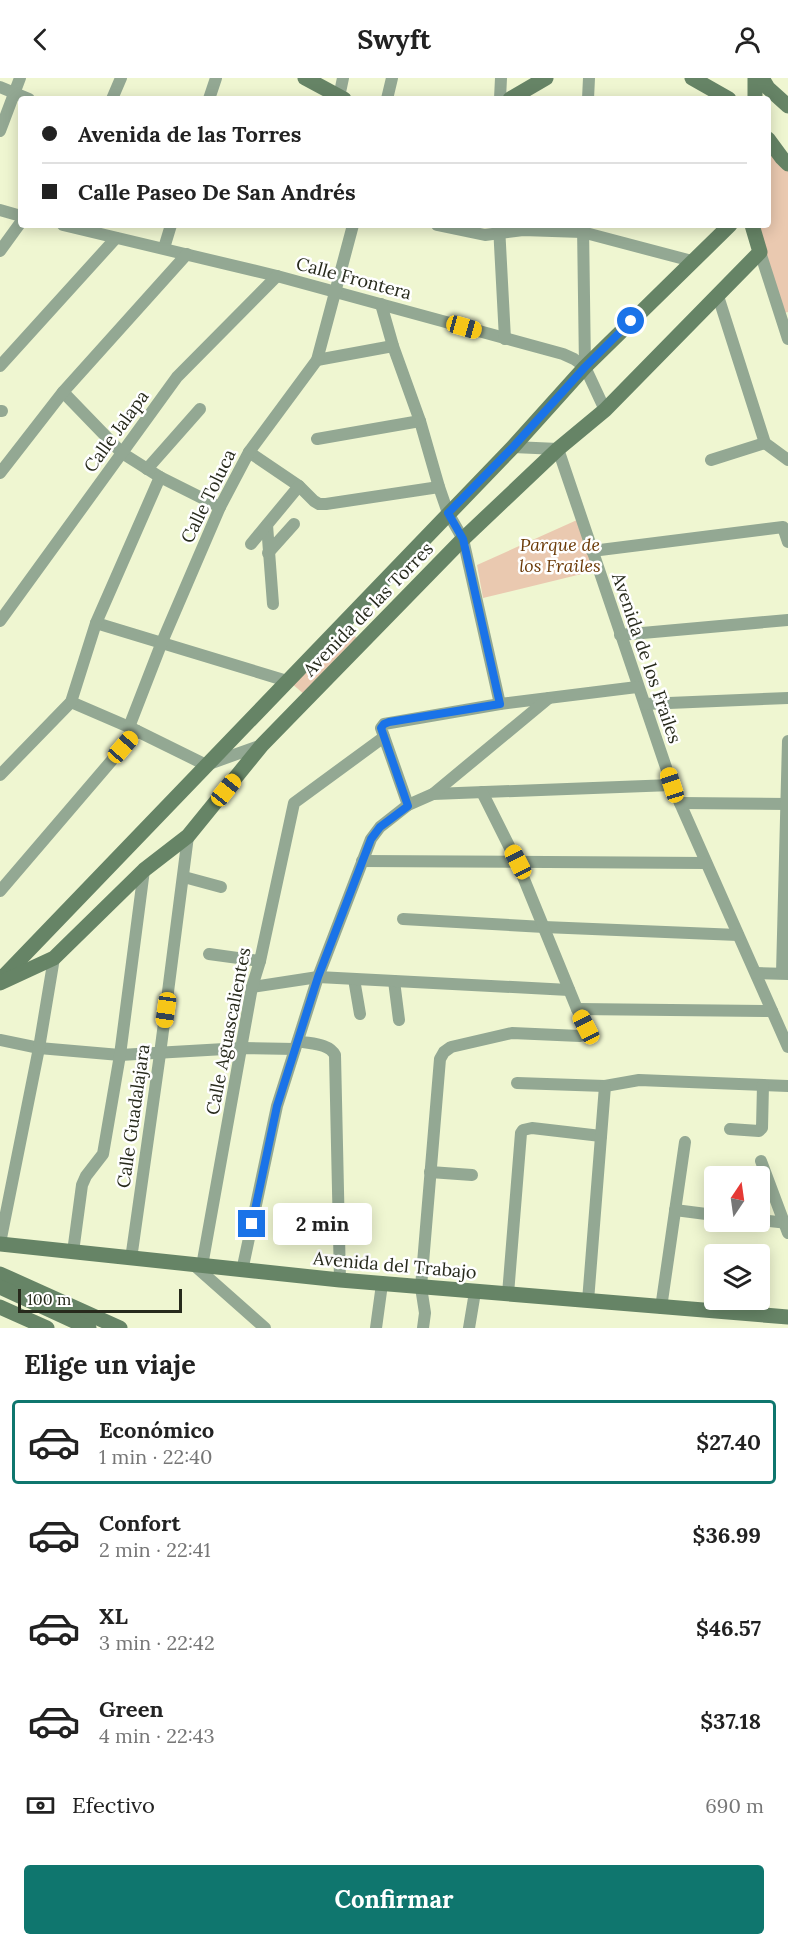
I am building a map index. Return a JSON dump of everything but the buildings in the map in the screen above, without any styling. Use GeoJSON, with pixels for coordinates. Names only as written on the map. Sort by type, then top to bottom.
{"type":"FeatureCollection","features":[{"type":"Feature","properties":{"kind":"street"},"geometry":{"type":"LineString","coordinates":[[0,131],[20,78]]}},
{"type":"Feature","properties":{"kind":"street"},"geometry":{"type":"LineString","coordinates":[[113,96],[121,78]]}},
{"type":"Feature","properties":{"kind":"street"},"geometry":{"type":"LineString","coordinates":[[210,96],[216,78]]}},
{"type":"Feature","properties":{"kind":"street"},"geometry":{"type":"LineString","coordinates":[[305,78],[338,96]]}},
{"type":"Feature","properties":{"kind":"street"},"geometry":{"type":"LineString","coordinates":[[342,96],[343,78]]}},
{"type":"Feature","properties":{"kind":"street"},"geometry":{"type":"LineString","coordinates":[[388,96],[392,78]]}},
{"type":"Feature","properties":{"kind":"street"},"geometry":{"type":"LineString","coordinates":[[500,96],[501,78]]}},
{"type":"Feature","properties":{"kind":"street"},"geometry":{"type":"LineString","coordinates":[[515,96],[546,78]]}},
{"type":"Feature","properties":{"kind":"street"},"geometry":{"type":"LineString","coordinates":[[588,96],[589,78]]}},
{"type":"Feature","properties":{"kind":"street"},"geometry":{"type":"LineString","coordinates":[[692,78],[724,96]]}},
{"type":"Feature","properties":{"kind":"street"},"geometry":{"type":"LineString","coordinates":[[755,96],[756,78]]}},
{"type":"Feature","properties":{"kind":"street"},"geometry":{"type":"LineString","coordinates":[[762,78],[768,88],[788,106]]}},
{"type":"Feature","properties":{"kind":"street"},"geometry":{"type":"LineString","coordinates":[[0,87],[22,96]]}},
{"type":"Feature","properties":{"kind":"street"},"geometry":{"type":"LineString","coordinates":[[771,143],[788,164]]}},
{"type":"Feature","properties":{"kind":"street"},"geometry":{"type":"LineString","coordinates":[[0,210],[18,215]]}},
{"type":"Feature","properties":{"kind":"street"},"geometry":{"type":"LineString","coordinates":[[0,251],[18,226]]}},
{"type":"Feature","properties":{"kind":"street","name":"Calle Frontera"},"geometry":{"type":"LineString","coordinates":[[75,228],[381,303],[563,354],[574,358],[585,367]]}},
{"type":"Feature","properties":{"kind":"street"},"geometry":{"type":"LineString","coordinates":[[164,248],[170,228]]}},
{"type":"Feature","properties":{"kind":"street","name":"Calle Toluca"},"geometry":{"type":"LineString","coordinates":[[0,891],[133,729],[162,642],[220,507],[249,453],[317,360],[352,228]]}},
{"type":"Feature","properties":{"kind":"street"},"geometry":{"type":"LineString","coordinates":[[450,228],[477,234],[499,229],[583,229],[692,261]]}},
{"type":"Feature","properties":{"kind":"street","name":"Avenida de las Torres"},"geometry":{"type":"LineString","coordinates":[[0,982],[513,447],[585,367],[727,228]]}},
{"type":"Feature","properties":{"kind":"street"},"geometry":{"type":"LineString","coordinates":[[753,228],[788,339]]}},
{"type":"Feature","properties":{"kind":"street"},"geometry":{"type":"LineString","coordinates":[[499,229],[505,339]]}},
{"type":"Feature","properties":{"kind":"street"},"geometry":{"type":"LineString","coordinates":[[583,229],[585,367],[604,410]]}},
{"type":"Feature","properties":{"kind":"street"},"geometry":{"type":"LineString","coordinates":[[0,366],[116,238]]}},
{"type":"Feature","properties":{"kind":"street","name":"Avenida de las Torres"},"geometry":{"type":"LineString","coordinates":[[0,982],[54,958],[144,870],[188,836],[261,745],[463,539],[558,449],[604,410],[760,252]]}},
{"type":"Feature","properties":{"kind":"street"},"geometry":{"type":"LineString","coordinates":[[0,473],[63,392],[187,254]]}},
{"type":"Feature","properties":{"kind":"street","name":"Calle Jalapa"},"geometry":{"type":"LineString","coordinates":[[1,617],[177,376],[278,276]]}},
{"type":"Feature","properties":{"kind":"street"},"geometry":{"type":"LineString","coordinates":[[718,296],[765,443],[788,460]]}},
{"type":"Feature","properties":{"kind":"street"},"geometry":{"type":"LineString","coordinates":[[381,303],[448,513],[463,539],[500,704]]}},
{"type":"Feature","properties":{"kind":"street"},"geometry":{"type":"LineString","coordinates":[[317,360],[393,346]]}},
{"type":"Feature","properties":{"kind":"street"},"geometry":{"type":"LineString","coordinates":[[63,392],[122,453],[160,477],[220,507]]}},
{"type":"Feature","properties":{"kind":"street"},"geometry":{"type":"LineString","coordinates":[[147,469],[200,409]]}},
{"type":"Feature","properties":{"kind":"street"},"geometry":{"type":"LineString","coordinates":[[317,439],[420,421]]}},
{"type":"Feature","properties":{"kind":"street"},"geometry":{"type":"LineString","coordinates":[[711,460],[765,443]]}},
{"type":"Feature","properties":{"kind":"street"},"geometry":{"type":"LineString","coordinates":[[513,447],[558,449]]}},
{"type":"Feature","properties":{"kind":"street","name":"Avenida de los Frailes"},"geometry":{"type":"LineString","coordinates":[[558,449],[672,785],[786,1041]]}},
{"type":"Feature","properties":{"kind":"street"},"geometry":{"type":"LineString","coordinates":[[249,453],[299,486],[319,504],[439,487]]}},
{"type":"Feature","properties":{"kind":"street"},"geometry":{"type":"LineString","coordinates":[[0,775],[71,702],[96,623],[160,477]]}},
{"type":"Feature","properties":{"kind":"street"},"geometry":{"type":"LineString","coordinates":[[251,544],[299,486]]}},
{"type":"Feature","properties":{"kind":"street"},"geometry":{"type":"LineString","coordinates":[[268,553],[294,524]]}},
{"type":"Feature","properties":{"kind":"street"},"geometry":{"type":"LineString","coordinates":[[267,525],[273,604]]}},
{"type":"Feature","properties":{"kind":"street"},"geometry":{"type":"LineString","coordinates":[[592,551],[783,527],[788,542]]}},
{"type":"Feature","properties":{"kind":"street"},"geometry":{"type":"LineString","coordinates":[[620,634],[788,620]]}},
{"type":"Feature","properties":{"kind":"street"},"geometry":{"type":"LineString","coordinates":[[96,623],[287,681]]}},
{"type":"Feature","properties":{"kind":"street"},"geometry":{"type":"LineString","coordinates":[[408,806],[384,730],[500,704],[637,687]]}},
{"type":"Feature","properties":{"kind":"street"},"geometry":{"type":"LineString","coordinates":[[242,1271],[277,1106],[318,977],[375,833],[408,806],[433,794],[549,698]]}},
{"type":"Feature","properties":{"kind":"street"},"geometry":{"type":"LineString","coordinates":[[645,704],[788,698]]}},
{"type":"Feature","properties":{"kind":"street"},"geometry":{"type":"LineString","coordinates":[[71,702],[206,765],[261,745]]}},
{"type":"Feature","properties":{"kind":"street","name":"Calle Aguascalientes"},"geometry":{"type":"LineString","coordinates":[[199,1266],[252,987],[260,961],[294,803],[384,730]]}},
{"type":"Feature","properties":{"kind":"street"},"geometry":{"type":"LineString","coordinates":[[756,974],[785,974],[788,741]]}},
{"type":"Feature","properties":{"kind":"street"},"geometry":{"type":"LineString","coordinates":[[433,794],[672,785]]}},
{"type":"Feature","properties":{"kind":"street"},"geometry":{"type":"LineString","coordinates":[[423,1328],[425,1313],[421,1287],[440,1059],[451,1047],[512,1033],[585,1036],[588,1034],[518,862],[482,792]]}},
{"type":"Feature","properties":{"kind":"street"},"geometry":{"type":"LineString","coordinates":[[680,803],[787,804]]}},
{"type":"Feature","properties":{"kind":"street","name":"Calle Guadalajara"},"geometry":{"type":"LineString","coordinates":[[131,1258],[188,836]]}},
{"type":"Feature","properties":{"kind":"street"},"geometry":{"type":"LineString","coordinates":[[362,861],[706,863]]}},
{"type":"Feature","properties":{"kind":"street"},"geometry":{"type":"LineString","coordinates":[[73,1252],[82,1185],[103,1154],[120,1055],[144,870]]}},
{"type":"Feature","properties":{"kind":"street"},"geometry":{"type":"LineString","coordinates":[[184,877],[221,887]]}},
{"type":"Feature","properties":{"kind":"street"},"geometry":{"type":"LineString","coordinates":[[403,919],[738,935]]}},
{"type":"Feature","properties":{"kind":"street"},"geometry":{"type":"LineString","coordinates":[[210,954],[260,961]]}},
{"type":"Feature","properties":{"kind":"street"},"geometry":{"type":"LineString","coordinates":[[0,1244],[39,1048],[54,958]]}},
{"type":"Feature","properties":{"kind":"street"},"geometry":{"type":"LineString","coordinates":[[252,987],[318,977],[569,990]]}},
{"type":"Feature","properties":{"kind":"street"},"geometry":{"type":"LineString","coordinates":[[354,979],[360,1014]]}},
{"type":"Feature","properties":{"kind":"street"},"geometry":{"type":"LineString","coordinates":[[394,981],[399,1020]]}},
{"type":"Feature","properties":{"kind":"street"},"geometry":{"type":"LineString","coordinates":[[577,1009],[772,1011]]}},
{"type":"Feature","properties":{"kind":"street"},"geometry":{"type":"LineString","coordinates":[[0,1041],[39,1048],[120,1055],[296,1045],[332,1050],[335,1055],[340,1280]]}},
{"type":"Feature","properties":{"kind":"street"},"geometry":{"type":"LineString","coordinates":[[517,1083],[605,1086],[639,1080],[788,1086]]}},
{"type":"Feature","properties":{"kind":"street"},"geometry":{"type":"LineString","coordinates":[[730,1129],[759,1131],[762,1128],[763,1085]]}},
{"type":"Feature","properties":{"kind":"street"},"geometry":{"type":"LineString","coordinates":[[588,1301],[605,1086]]}},
{"type":"Feature","properties":{"kind":"street"},"geometry":{"type":"LineString","coordinates":[[508,1294],[521,1133],[523,1130],[532,1128],[601,1136]]}},
{"type":"Feature","properties":{"kind":"street"},"geometry":{"type":"LineString","coordinates":[[661,1308],[684,1142]]}},
{"type":"Feature","properties":{"kind":"street"},"geometry":{"type":"LineString","coordinates":[[761,1161],[787,1226]]}},
{"type":"Feature","properties":{"kind":"street"},"geometry":{"type":"LineString","coordinates":[[430,1172],[472,1175]]}},
{"type":"Feature","properties":{"kind":"street"},"geometry":{"type":"LineString","coordinates":[[675,1210],[704,1214]]}},
{"type":"Feature","properties":{"kind":"street"},"geometry":{"type":"LineString","coordinates":[[770,1222],[787,1226]]}},
{"type":"Feature","properties":{"kind":"street","name":"Avenida del Trabajo"},"geometry":{"type":"LineString","coordinates":[[0,1244],[382,1284],[788,1317]]}},
{"type":"Feature","properties":{"kind":"street"},"geometry":{"type":"LineString","coordinates":[[199,1266],[265,1328]]}},
{"type":"Feature","properties":{"kind":"street"},"geometry":{"type":"LineString","coordinates":[[0,1274],[120,1328]]}},
{"type":"Feature","properties":{"kind":"street"},"geometry":{"type":"LineString","coordinates":[[376,1328],[382,1284]]}},
{"type":"Feature","properties":{"kind":"street"},"geometry":{"type":"LineString","coordinates":[[0,1287],[89,1328]]}},
{"type":"Feature","properties":{"kind":"street"},"geometry":{"type":"LineString","coordinates":[[470,1328],[475,1292]]}},
{"type":"Feature","properties":{"kind":"street"},"geometry":{"type":"LineString","coordinates":[[0,1296],[70,1328]]}},
{"type":"Feature","properties":{"kind":"street"},"geometry":{"type":"LineString","coordinates":[[0,1307],[47,1328]]}},
{"type":"Feature","properties":{"kind":"green space"},"geometry":{"type":"Polygon","coordinates":[[[771,145],[788,162],[788,312],[780,314],[753,228],[771,228],[771,145]]]}},
{"type":"Feature","properties":{"kind":"green space","name":"Parque de los Frailes"},"geometry":{"type":"Polygon","coordinates":[[[577,520],[594,571],[483,598],[477,565],[577,520]]]}},
{"type":"Feature","properties":{"kind":"green space"},"geometry":{"type":"Polygon","coordinates":[[[342,625],[365,645],[313,702],[290,682],[342,625]]]}},
{"type":"Feature","properties":{"kind":"route"},"geometry":{"type":"LineString","coordinates":[[252,1224],[277,1106],[318,977],[371,839],[380,827],[408,806],[381,728],[389,722],[500,704],[463,539],[448,513],[631,321]]}}]}
